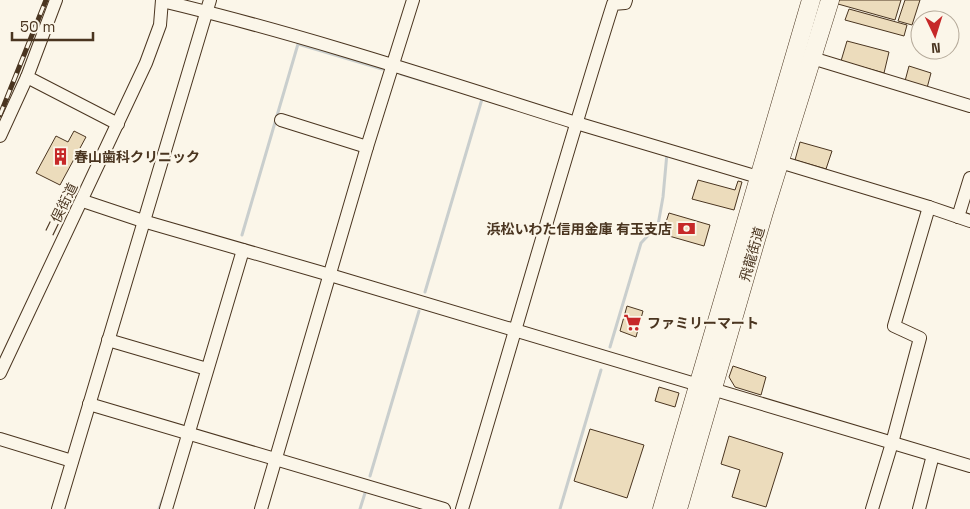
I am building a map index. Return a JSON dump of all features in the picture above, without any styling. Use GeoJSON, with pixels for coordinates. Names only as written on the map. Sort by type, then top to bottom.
{"type":"FeatureCollection","features":[{"type":"Feature","properties":{"kind":"highway","name":"飛龍街道"},"geometry":{"type":"LineString","coordinates":[[678,509],[758,177],[811,0]]}},
{"type":"Feature","properties":{"kind":"highway","name":"飛龍街道"},"geometry":{"type":"LineString","coordinates":[[662,509],[706,387],[780,162],[830,0]]}},
{"type":"Feature","properties":{"kind":"street"},"geometry":{"type":"LineString","coordinates":[[0,136],[26,77],[56,0]]}},
{"type":"Feature","properties":{"kind":"street"},"geometry":{"type":"LineString","coordinates":[[261,509],[366,146],[413,0]]}},
{"type":"Feature","properties":{"kind":"street"},"geometry":{"type":"LineString","coordinates":[[462,509],[613,4],[625,3],[626,0]]}},
{"type":"Feature","properties":{"kind":"street"},"geometry":{"type":"LineString","coordinates":[[162,1],[208,6],[576,123],[758,177]]}},
{"type":"Feature","properties":{"kind":"street","name":"二俣街道"},"geometry":{"type":"LineString","coordinates":[[0,374],[83,201],[146,63],[160,25],[162,1]]}},
{"type":"Feature","properties":{"kind":"street"},"geometry":{"type":"LineString","coordinates":[[58,509],[208,6]]}},
{"type":"Feature","properties":{"kind":"street"},"geometry":{"type":"LineString","coordinates":[[812,58],[970,106]]}},
{"type":"Feature","properties":{"kind":"street"},"geometry":{"type":"LineString","coordinates":[[26,77],[118,124]]}},
{"type":"Feature","properties":{"kind":"street"},"geometry":{"type":"LineString","coordinates":[[281,120],[366,146]]}},
{"type":"Feature","properties":{"kind":"street"},"geometry":{"type":"LineString","coordinates":[[780,162],[929,206],[964,219],[970,178]]}},
{"type":"Feature","properties":{"kind":"street"},"geometry":{"type":"LineString","coordinates":[[83,201],[143,221],[970,466]]}},
{"type":"Feature","properties":{"kind":"street"},"geometry":{"type":"LineString","coordinates":[[872,509],[920,338],[894,326],[929,206]]}},
{"type":"Feature","properties":{"kind":"street"},"geometry":{"type":"LineString","coordinates":[[166,509],[189,433],[203,368],[243,250]]}},
{"type":"Feature","properties":{"kind":"street"},"geometry":{"type":"LineString","coordinates":[[108,340],[203,368]]}},
{"type":"Feature","properties":{"kind":"street"},"geometry":{"type":"LineString","coordinates":[[89,404],[444,509]]}},
{"type":"Feature","properties":{"kind":"street"},"geometry":{"type":"LineString","coordinates":[[0,439],[72,461]]}},
{"type":"Feature","properties":{"kind":"street"},"geometry":{"type":"LineString","coordinates":[[919,509],[933,455]]}},
{"type":"Feature","properties":{"kind":"building"},"geometry":{"type":"Polygon","coordinates":[[[839,0],[901,0],[895,20],[838,4],[839,0]]]}},
{"type":"Feature","properties":{"kind":"building"},"geometry":{"type":"Polygon","coordinates":[[[905,0],[920,0],[917,10],[910,10],[910,24],[898,21],[905,0]]]}},
{"type":"Feature","properties":{"kind":"building"},"geometry":{"type":"Polygon","coordinates":[[[849,9],[907,25],[904,36],[845,20],[849,9]]]}},
{"type":"Feature","properties":{"kind":"building"},"geometry":{"type":"Polygon","coordinates":[[[847,41],[889,52],[884,73],[841,61],[847,41]]]}},
{"type":"Feature","properties":{"kind":"building"},"geometry":{"type":"Polygon","coordinates":[[[909,66],[931,73],[927,88],[905,81],[909,66]]]}},
{"type":"Feature","properties":{"kind":"building","name":"春山歯科クリニック"},"geometry":{"type":"Polygon","coordinates":[[[74,131],[86,137],[60,185],[36,173],[56,136],[68,142],[74,131]]]}},
{"type":"Feature","properties":{"kind":"building"},"geometry":{"type":"Polygon","coordinates":[[[800,142],[832,151],[826,169],[795,160],[800,142]]]}},
{"type":"Feature","properties":{"kind":"building"},"geometry":{"type":"Polygon","coordinates":[[[698,180],[735,190],[738,181],[742,182],[734,210],[692,199],[698,180]]]}},
{"type":"Feature","properties":{"kind":"building","name":"浜松いわた信用金庫 有玉支店"},"geometry":{"type":"Polygon","coordinates":[[[669,213],[710,225],[704,246],[662,234],[669,213]]]}},
{"type":"Feature","properties":{"kind":"building"},"geometry":{"type":"Polygon","coordinates":[[[627,306],[643,311],[636,337],[620,331],[627,306]]]}},
{"type":"Feature","properties":{"kind":"building"},"geometry":{"type":"Polygon","coordinates":[[[733,366],[766,377],[761,395],[735,387],[729,377],[733,366]]]}},
{"type":"Feature","properties":{"kind":"building"},"geometry":{"type":"Polygon","coordinates":[[[659,387],[679,393],[675,407],[655,401],[659,387]]]}},
{"type":"Feature","properties":{"kind":"building"},"geometry":{"type":"Polygon","coordinates":[[[590,429],[644,445],[627,498],[574,481],[590,429]]]}},
{"type":"Feature","properties":{"kind":"building"},"geometry":{"type":"Polygon","coordinates":[[[729,436],[783,453],[766,507],[732,497],[740,470],[721,464],[729,436]]]}},
{"type":"Feature","properties":{"kind":"waterway"},"geometry":{"type":"LineString","coordinates":[[242,235],[298,44],[382,69]]}},
{"type":"Feature","properties":{"kind":"waterway"},"geometry":{"type":"LineString","coordinates":[[401,74],[434,84]]}},
{"type":"Feature","properties":{"kind":"waterway"},"geometry":{"type":"LineString","coordinates":[[425,292],[482,99]]}},
{"type":"Feature","properties":{"kind":"waterway"},"geometry":{"type":"LineString","coordinates":[[610,347],[641,243],[658,225],[667,153]]}},
{"type":"Feature","properties":{"kind":"waterway"},"geometry":{"type":"LineString","coordinates":[[370,476],[419,311]]}},
{"type":"Feature","properties":{"kind":"waterway"},"geometry":{"type":"LineString","coordinates":[[560,509],[601,370]]}},
{"type":"Feature","properties":{"kind":"waterway"},"geometry":{"type":"LineString","coordinates":[[360,509],[365,493]]}},
{"type":"Feature","properties":{"kind":"waterway"},"geometry":{"type":"LineString","coordinates":[[159,509],[163,498]]}},
{"type":"Feature","properties":{"kind":"railway"},"geometry":{"type":"LineString","coordinates":[[0,115],[46,0]]}},
{"type":"Feature","properties":{"kind":"place","name":"春山歯科クリニック"},"geometry":{"type":"Point","coordinates":[60,157]}},
{"type":"Feature","properties":{"kind":"place","name":"浜松いわた信用金庫 有玉支店"},"geometry":{"type":"Point","coordinates":[686,229]}},
{"type":"Feature","properties":{"kind":"place","name":"ファミリーマート"},"geometry":{"type":"Point","coordinates":[633,323]}}]}
